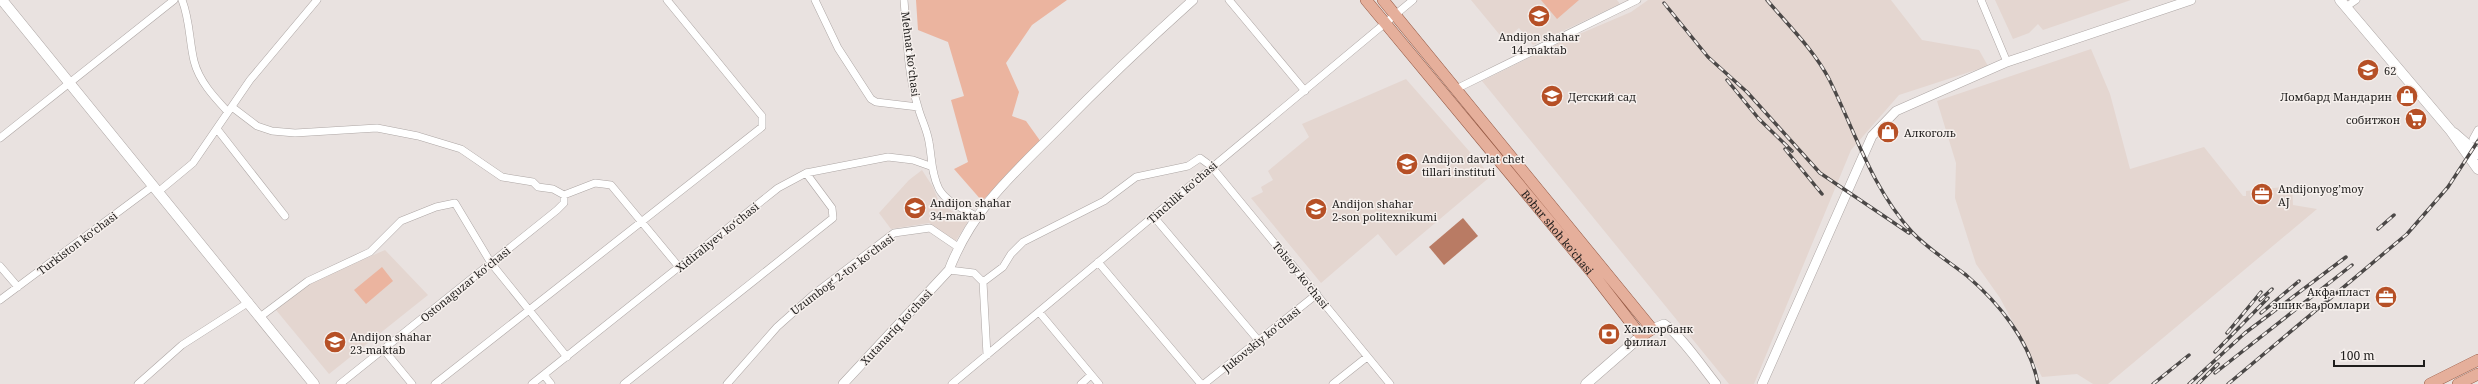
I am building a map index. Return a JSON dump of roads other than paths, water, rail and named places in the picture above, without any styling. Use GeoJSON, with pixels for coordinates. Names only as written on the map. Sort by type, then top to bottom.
{"type":"FeatureCollection","features":[{"type":"Feature","properties":{"kind":"main road"},"geometry":{"type":"LineString","coordinates":[[2,0],[67,82],[249,302],[314,384]]}},
{"type":"Feature","properties":{"kind":"main road","name":"Bobur shoh ko'chasi"},"geometry":{"type":"LineString","coordinates":[[1366,0],[1573,249],[1641,336]]}},
{"type":"Feature","properties":{"kind":"main road","name":"Bobur shoh ko'chasi"},"geometry":{"type":"LineString","coordinates":[[1383,0],[1604,267],[1652,328]]}},
{"type":"Feature","properties":{"kind":"main road"},"geometry":{"type":"LineString","coordinates":[[2343,4],[2451,131],[2478,169]]}},
{"type":"Feature","properties":{"kind":"main road"},"geometry":{"type":"LineString","coordinates":[[2451,131],[2478,154]]}},
{"type":"Feature","properties":{"kind":"main road"},"geometry":{"type":"LineString","coordinates":[[1573,249],[1582,241]]}},
{"type":"Feature","properties":{"kind":"main road"},"geometry":{"type":"LineString","coordinates":[[1594,275],[1604,267]]}},
{"type":"Feature","properties":{"kind":"main road"},"geometry":{"type":"LineString","coordinates":[[1586,384],[1652,328]]}},
{"type":"Feature","properties":{"kind":"main road"},"geometry":{"type":"LineString","coordinates":[[2430,384],[2478,360]]}},
{"type":"Feature","properties":{"kind":"main road"},"geometry":{"type":"LineString","coordinates":[[2458,384],[2478,374]]}},
{"type":"Feature","properties":{"kind":"street"},"geometry":{"type":"LineString","coordinates":[[0,138],[67,82],[174,0]]}},
{"type":"Feature","properties":{"kind":"street"},"geometry":{"type":"LineString","coordinates":[[182,0],[187,12],[197,69],[211,93],[230,110],[257,126],[272,131],[295,133],[377,128],[418,136],[461,149],[502,177],[533,182],[538,187],[553,189],[564,195],[588,185],[607,183],[615,187],[680,268]]}},
{"type":"Feature","properties":{"kind":"street","name":"Turkiston koʻchasi"},"geometry":{"type":"LineString","coordinates":[[0,300],[194,163],[250,80],[317,0]]}},
{"type":"Feature","properties":{"kind":"street"},"geometry":{"type":"LineString","coordinates":[[435,384],[529,309],[759,131],[764,123],[762,116],[666,0]]}},
{"type":"Feature","properties":{"kind":"street","name":"Mehnat koʻchasi"},"geometry":{"type":"LineString","coordinates":[[815,0],[838,48],[871,98],[876,102],[918,107]]}},
{"type":"Feature","properties":{"kind":"street","name":"Mehnat koʻchasi"},"geometry":{"type":"LineString","coordinates":[[904,0],[908,51],[918,107],[923,117],[929,142],[930,166],[939,191],[952,203],[976,216]]}},
{"type":"Feature","properties":{"kind":"street"},"geometry":{"type":"LineString","coordinates":[[987,355],[983,282],[974,273],[949,270],[958,247],[976,216],[997,190],[1122,63],[1193,0]]}},
{"type":"Feature","properties":{"kind":"street"},"geometry":{"type":"LineString","coordinates":[[1228,0],[1304,91]]}},
{"type":"Feature","properties":{"kind":"street","name":"Tinchlik ko'chasi"},"geometry":{"type":"LineString","coordinates":[[952,384],[1154,217],[1211,166],[1386,24],[1412,0]]}},
{"type":"Feature","properties":{"kind":"street"},"geometry":{"type":"LineString","coordinates":[[1456,89],[1637,0]]}},
{"type":"Feature","properties":{"kind":"street"},"geometry":{"type":"LineString","coordinates":[[1981,0],[2007,62]]}},
{"type":"Feature","properties":{"kind":"street"},"geometry":{"type":"LineString","coordinates":[[1762,384],[1872,136],[1896,112],[2007,62],[2191,0]]}},
{"type":"Feature","properties":{"kind":"street"},"geometry":{"type":"LineString","coordinates":[[2343,4],[2356,0]]}},
{"type":"Feature","properties":{"kind":"street"},"geometry":{"type":"LineString","coordinates":[[217,129],[285,216]]}},
{"type":"Feature","properties":{"kind":"street"},"geometry":{"type":"LineString","coordinates":[[2473,138],[2478,130]]}},
{"type":"Feature","properties":{"kind":"street","name":"Xidiraliyev koʻchasi"},"geometry":{"type":"LineString","coordinates":[[532,384],[680,268],[778,188],[806,173],[888,157],[913,160],[930,166]]}},
{"type":"Feature","properties":{"kind":"street"},"geometry":{"type":"LineString","coordinates":[[983,282],[1003,267],[1011,254],[1023,242],[1104,201],[1136,177],[1188,166],[1200,158],[1211,166]]}},
{"type":"Feature","properties":{"kind":"street","name":"Tolstoy ko'chasi"},"geometry":{"type":"LineString","coordinates":[[1211,166],[1390,384]]}},
{"type":"Feature","properties":{"kind":"street"},"geometry":{"type":"LineString","coordinates":[[624,384],[832,218],[832,208],[806,173]]}},
{"type":"Feature","properties":{"kind":"street","name":"Ostonaguzar koʻchasi"},"geometry":{"type":"LineString","coordinates":[[340,384],[558,210],[564,203],[564,195]]}},
{"type":"Feature","properties":{"kind":"street"},"geometry":{"type":"LineString","coordinates":[[260,317],[308,281],[370,252],[401,221],[436,207],[457,204],[491,263],[567,357]]}},
{"type":"Feature","properties":{"kind":"street"},"geometry":{"type":"LineString","coordinates":[[1154,217],[1258,340]]}},
{"type":"Feature","properties":{"kind":"street","name":"Uzumbog‘ 2-tor ko‘chasi"},"geometry":{"type":"LineString","coordinates":[[728,384],[788,315],[894,233],[930,228],[958,247]]}},
{"type":"Feature","properties":{"kind":"street"},"geometry":{"type":"LineString","coordinates":[[1098,262],[1200,384]]}},
{"type":"Feature","properties":{"kind":"street"},"geometry":{"type":"LineString","coordinates":[[0,266],[18,287]]}},
{"type":"Feature","properties":{"kind":"street","name":"Xutanariq koʻchasi"},"geometry":{"type":"LineString","coordinates":[[843,384],[949,270]]}},
{"type":"Feature","properties":{"kind":"street","name":"Jukovskiy koʻchasi"},"geometry":{"type":"LineString","coordinates":[[1204,384],[1317,294]]}},
{"type":"Feature","properties":{"kind":"street"},"geometry":{"type":"LineString","coordinates":[[138,384],[182,345],[249,302]]}},
{"type":"Feature","properties":{"kind":"street"},"geometry":{"type":"LineString","coordinates":[[1039,312],[1099,384]]}},
{"type":"Feature","properties":{"kind":"street"},"geometry":{"type":"LineString","coordinates":[[1652,328],[1664,324],[1675,331],[1683,344],[1716,384]]}},
{"type":"Feature","properties":{"kind":"street"},"geometry":{"type":"LineString","coordinates":[[384,350],[412,384]]}},
{"type":"Feature","properties":{"kind":"street"},"geometry":{"type":"LineString","coordinates":[[1333,384],[1366,356]]}},
{"type":"Feature","properties":{"kind":"street"},"geometry":{"type":"LineString","coordinates":[[544,374],[551,384]]}},
{"type":"Feature","properties":{"kind":"street"},"geometry":{"type":"LineString","coordinates":[[1081,384],[1091,375]]}},
{"type":"Feature","properties":{"kind":"railway"},"geometry":{"type":"LineString","coordinates":[[1767,0],[1800,38],[1823,68],[1875,178],[1898,215],[1918,238],[1966,275],[2001,310],[2020,338],[2028,353],[2038,384]]}},
{"type":"Feature","properties":{"kind":"railway"},"geometry":{"type":"LineString","coordinates":[[1664,3],[1708,57],[1747,92],[1820,173],[1909,233]]}},
{"type":"Feature","properties":{"kind":"railway"},"geometry":{"type":"LineString","coordinates":[[1727,80],[1759,119],[1792,151]]}},
{"type":"Feature","properties":{"kind":"railway"},"geometry":{"type":"LineString","coordinates":[[2228,384],[2407,234],[2448,187],[2478,141]]}},
{"type":"Feature","properties":{"kind":"railway"},"geometry":{"type":"LineString","coordinates":[[1785,149],[1822,194]]}},
{"type":"Feature","properties":{"kind":"railway"},"geometry":{"type":"LineString","coordinates":[[2378,229],[2394,215]]}},
{"type":"Feature","properties":{"kind":"railway"},"geometry":{"type":"LineString","coordinates":[[2189,384],[2245,333],[2346,257]]}},
{"type":"Feature","properties":{"kind":"railway"},"geometry":{"type":"LineString","coordinates":[[2215,373],[2352,265]]}},
{"type":"Feature","properties":{"kind":"railway"},"geometry":{"type":"LineString","coordinates":[[2261,313],[2299,281]]}},
{"type":"Feature","properties":{"kind":"railway"},"geometry":{"type":"LineString","coordinates":[[2260,300],[2272,289]]}},
{"type":"Feature","properties":{"kind":"railway"},"geometry":{"type":"LineString","coordinates":[[2227,333],[2261,292]]}},
{"type":"Feature","properties":{"kind":"railway"},"geometry":{"type":"LineString","coordinates":[[2215,352],[2268,298]]}},
{"type":"Feature","properties":{"kind":"railway"},"geometry":{"type":"LineString","coordinates":[[2153,384],[2189,355]]}},
{"type":"Feature","properties":{"kind":"railway"},"geometry":{"type":"LineString","coordinates":[[2198,384],[2218,364]]}},
{"type":"Feature","properties":{"kind":"place","name":"Andijon shahar 14-maktab"},"geometry":{"type":"Point","coordinates":[1539,16]}},
{"type":"Feature","properties":{"kind":"place","name":"62"},"geometry":{"type":"Point","coordinates":[2368,70]}},
{"type":"Feature","properties":{"kind":"place","name":"Детский сад"},"geometry":{"type":"Point","coordinates":[1552,96]}},
{"type":"Feature","properties":{"kind":"place","name":"Ломбард Мандарин"},"geometry":{"type":"Point","coordinates":[2407,96]}},
{"type":"Feature","properties":{"kind":"place","name":"собитжон"},"geometry":{"type":"Point","coordinates":[2416,119]}},
{"type":"Feature","properties":{"kind":"place","name":"Алкоголь"},"geometry":{"type":"Point","coordinates":[1888,132]}},
{"type":"Feature","properties":{"kind":"place","name":"Andijon davlat chet tillari instituti"},"geometry":{"type":"Point","coordinates":[1407,164]}},
{"type":"Feature","properties":{"kind":"place","name":"Andijonyog’moy AJ"},"geometry":{"type":"Point","coordinates":[2262,194]}},
{"type":"Feature","properties":{"kind":"place","name":"Andijon shahar 34-maktab"},"geometry":{"type":"Point","coordinates":[915,208]}},
{"type":"Feature","properties":{"kind":"place","name":"Andijon shahar 2-son politexnikumi"},"geometry":{"type":"Point","coordinates":[1316,209]}},
{"type":"Feature","properties":{"kind":"place","name":"Акфа пласт эшик ва ромлари"},"geometry":{"type":"Point","coordinates":[2386,297]}},
{"type":"Feature","properties":{"kind":"place","name":"Хамкорбанк филиал"},"geometry":{"type":"Point","coordinates":[1609,334]}},
{"type":"Feature","properties":{"kind":"place","name":"Andijon shahar 23-maktab"},"geometry":{"type":"Point","coordinates":[335,342]}}]}
